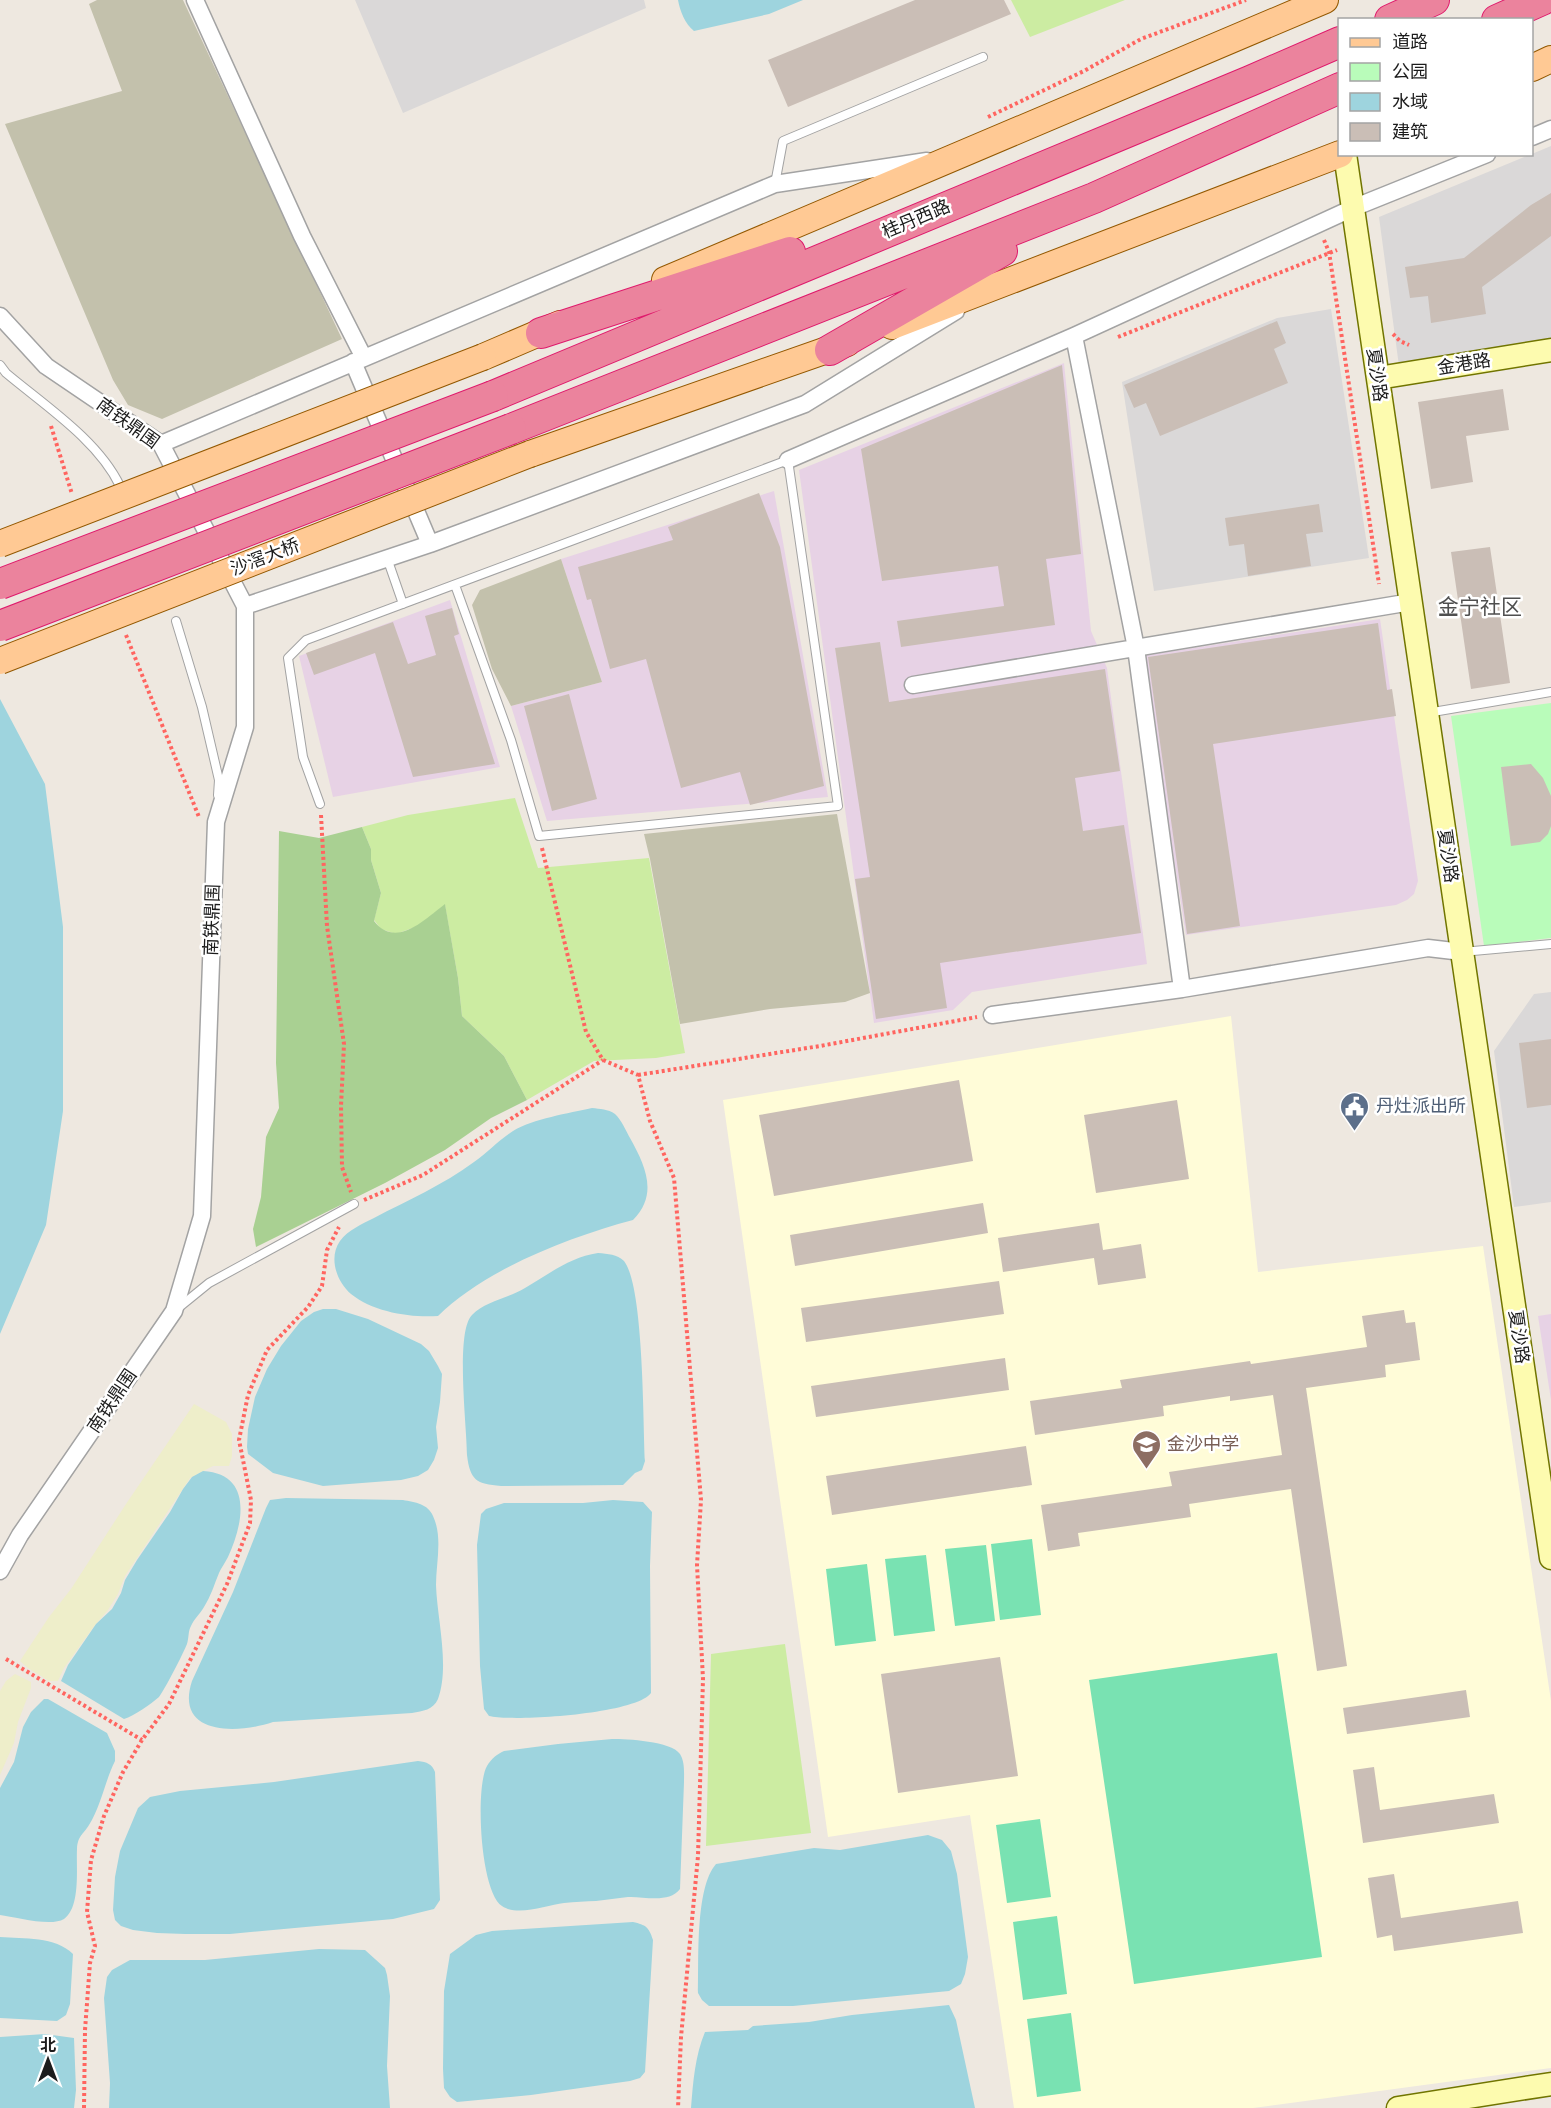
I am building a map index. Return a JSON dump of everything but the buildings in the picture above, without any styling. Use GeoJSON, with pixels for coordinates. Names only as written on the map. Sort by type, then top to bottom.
{"type":"FeatureCollection","features":[{"type":"Feature","properties":{"kind":"highway"},"geometry":{"type":"LineString","coordinates":[[1394,18],[1434,0]]}},
{"type":"Feature","properties":{"kind":"highway"},"geometry":{"type":"LineString","coordinates":[[1502,18],[1542,0]]}},
{"type":"Feature","properties":{"kind":"highway","name":"桂丹西路"},"geometry":{"type":"LineString","coordinates":[[0,584],[494,396],[1338,43]]}},
{"type":"Feature","properties":{"kind":"highway"},"geometry":{"type":"LineString","coordinates":[[830,350],[1094,198],[1338,89]]}},
{"type":"Feature","properties":{"kind":"highway"},"geometry":{"type":"LineString","coordinates":[[541,333],[985,190]]}},
{"type":"Feature","properties":{"kind":"highway","name":"沙滘大桥"},"geometry":{"type":"LineString","coordinates":[[0,626],[511,429],[1094,198]]}},
{"type":"Feature","properties":{"kind":"main road"},"geometry":{"type":"LineString","coordinates":[[0,543],[483,357],[1319,1]]}},
{"type":"Feature","properties":{"kind":"main road"},"geometry":{"type":"LineString","coordinates":[[1533,68],[1551,59]]}},
{"type":"Feature","properties":{"kind":"main road","name":"沙滘大桥"},"geometry":{"type":"LineString","coordinates":[[0,661],[530,454],[830,350],[1338,154]]}},
{"type":"Feature","properties":{"kind":"street"},"geometry":{"type":"LineString","coordinates":[[195,0],[358,360],[430,544]]}},
{"type":"Feature","properties":{"kind":"street"},"geometry":{"type":"LineString","coordinates":[[1533,137],[1551,129]]}},
{"type":"Feature","properties":{"kind":"street"},"geometry":{"type":"LineString","coordinates":[[161,444],[775,184],[957,156]]}},
{"type":"Feature","properties":{"kind":"street","name":"夏沙路"},"geometry":{"type":"LineString","coordinates":[[1345,156],[1462,952],[1547,1505],[1551,1558]]}},
{"type":"Feature","properties":{"kind":"street"},"geometry":{"type":"LineString","coordinates":[[788,460],[1074,336],[1353,208],[1482,156]]}},
{"type":"Feature","properties":{"kind":"street"},"geometry":{"type":"LineString","coordinates":[[245,606],[430,544],[805,404],[999,284]]}},
{"type":"Feature","properties":{"kind":"street","name":"南铁鼎围"},"geometry":{"type":"LineString","coordinates":[[0,316],[46,366],[161,444],[245,606],[245,728],[216,822],[202,1216],[174,1311],[20,1535],[0,1571]]}},
{"type":"Feature","properties":{"kind":"street"},"geometry":{"type":"LineString","coordinates":[[1074,336],[1136,648],[1182,989]]}},
{"type":"Feature","properties":{"kind":"street","name":"金港路"},"geometry":{"type":"LineString","coordinates":[[1378,378],[1551,350]]}},
{"type":"Feature","properties":{"kind":"street"},"geometry":{"type":"LineString","coordinates":[[914,685],[1411,602]]}},
{"type":"Feature","properties":{"kind":"street"},"geometry":{"type":"LineString","coordinates":[[992,1015],[1182,989],[1428,948],[1462,952]]}},
{"type":"Feature","properties":{"kind":"street"},"geometry":{"type":"LineString","coordinates":[[1398,2108],[1551,2084]]}},
{"type":"Feature","properties":{"kind":"lane"},"geometry":{"type":"LineString","coordinates":[[775,184],[783,141],[983,57]]}},
{"type":"Feature","properties":{"kind":"lane"},"geometry":{"type":"LineString","coordinates":[[0,365],[6,373],[74,429],[112,470],[120,486]]}},
{"type":"Feature","properties":{"kind":"lane"},"geometry":{"type":"LineString","coordinates":[[320,804],[303,757],[288,658],[306,640],[788,460],[838,806],[539,836],[511,740],[455,585]]}},
{"type":"Feature","properties":{"kind":"lane"},"geometry":{"type":"LineString","coordinates":[[387,558],[404,604]]}},
{"type":"Feature","properties":{"kind":"lane"},"geometry":{"type":"LineString","coordinates":[[176,621],[202,706],[219,780],[216,822]]}},
{"type":"Feature","properties":{"kind":"lane"},"geometry":{"type":"LineString","coordinates":[[1427,713],[1551,692]]}},
{"type":"Feature","properties":{"kind":"lane"},"geometry":{"type":"LineString","coordinates":[[1462,952],[1551,944]]}},
{"type":"Feature","properties":{"kind":"lane"},"geometry":{"type":"LineString","coordinates":[[174,1311],[209,1283],[354,1204]]}},
{"type":"Feature","properties":{"kind":"path"},"geometry":{"type":"LineString","coordinates":[[980,121],[1084,71],[1141,39],[1246,0]]}},
{"type":"Feature","properties":{"kind":"path"},"geometry":{"type":"LineString","coordinates":[[1324,240],[1329,252],[1379,584]]}},
{"type":"Feature","properties":{"kind":"path"},"geometry":{"type":"LineString","coordinates":[[1114,339],[1337,249]]}},
{"type":"Feature","properties":{"kind":"path"},"geometry":{"type":"LineString","coordinates":[[1400,341],[1401,349]]}},
{"type":"Feature","properties":{"kind":"path"},"geometry":{"type":"LineString","coordinates":[[320,804],[327,926],[344,1044],[341,1106],[342,1167],[354,1204]]}},
{"type":"Feature","properties":{"kind":"path"},"geometry":{"type":"LineString","coordinates":[[539,836],[586,1032],[603,1060],[638,1076],[992,1015]]}},
{"type":"Feature","properties":{"kind":"path"},"geometry":{"type":"LineString","coordinates":[[84,2108],[85,2030],[90,1963],[95,1946],[87,1912],[91,1860],[104,1816],[123,1772],[142,1740],[170,1704],[227,1584],[250,1523],[251,1500],[239,1440],[248,1395],[267,1350],[308,1307],[322,1286],[327,1250],[337,1229],[354,1204],[423,1175],[603,1060]]}},
{"type":"Feature","properties":{"kind":"path"},"geometry":{"type":"LineString","coordinates":[[638,1076],[650,1121],[674,1178],[701,1500],[697,1565],[704,1679],[698,1856],[681,2037],[678,2108]]}},
{"type":"Feature","properties":{"kind":"path"},"geometry":{"type":"LineString","coordinates":[[6,1659],[142,1740]]}},
{"type":"Feature","properties":{"kind":"shaded area"},"geometry":{"type":"Polygon","coordinates":[[[97,0],[183,0],[342,339],[162,419],[128,405],[113,380],[5,124],[122,91],[89,4],[97,0]]]}},
{"type":"Feature","properties":{"kind":"shaded area"},"geometry":{"type":"Polygon","coordinates":[[[355,0],[644,0],[646,8],[403,113],[355,0]]]}},
{"type":"Feature","properties":{"kind":"shaded area"},"geometry":{"type":"Polygon","coordinates":[[[1551,146],[1551,357],[1401,381],[1379,217],[1527,156],[1533,156],[1533,153],[1551,146]]]}},
{"type":"Feature","properties":{"kind":"shaded area"},"geometry":{"type":"Polygon","coordinates":[[[1331,309],[1369,558],[1154,591],[1122,382],[1277,318],[1331,309]]]}},
{"type":"Feature","properties":{"kind":"shaded area"},"geometry":{"type":"Polygon","coordinates":[[[1064,363],[1091,631],[1107,668],[1147,964],[972,992],[953,1010],[874,1023],[799,470],[1064,363]]]}},
{"type":"Feature","properties":{"kind":"shaded area"},"geometry":{"type":"Polygon","coordinates":[[[774,491],[828,797],[547,821],[511,706],[602,682],[561,559],[774,491]]]}},
{"type":"Feature","properties":{"kind":"shaded area"},"geometry":{"type":"Polygon","coordinates":[[[561,559],[602,682],[511,706],[492,669],[472,605],[480,590],[561,559]]]}},
{"type":"Feature","properties":{"kind":"shaded area"},"geometry":{"type":"Polygon","coordinates":[[[450,600],[500,767],[333,797],[299,656],[450,600]]]}},
{"type":"Feature","properties":{"kind":"shaded area"},"geometry":{"type":"Polygon","coordinates":[[[1380,619],[1418,881],[1414,894],[1396,905],[1186,935],[1142,656],[1380,619]]]}},
{"type":"Feature","properties":{"kind":"shaded area"},"geometry":{"type":"Polygon","coordinates":[[[837,814],[870,993],[845,1002],[770,1009],[680,1024],[644,834],[837,814]]]}},
{"type":"Feature","properties":{"kind":"shaded area"},"geometry":{"type":"Polygon","coordinates":[[[1551,992],[1551,1202],[1514,1207],[1494,1051],[1534,994],[1551,992]]]}},
{"type":"Feature","properties":{"kind":"shaded area","name":"金沙中学"},"geometry":{"type":"Polygon","coordinates":[[[1231,1016],[1258,1272],[1483,1246],[1551,1701],[1551,2068],[1253,2108],[1014,2108],[970,1815],[828,1837],[723,1100],[1231,1016]]]}},
{"type":"Feature","properties":{"kind":"shaded area"},"geometry":{"type":"Polygon","coordinates":[[[1551,1314],[1551,1400],[1538,1316],[1551,1314]]]}},
{"type":"Feature","properties":{"kind":"green space"},"geometry":{"type":"Polygon","coordinates":[[[1011,0],[1125,0],[1030,37],[1011,0]]]}},
{"type":"Feature","properties":{"kind":"green space"},"geometry":{"type":"Polygon","coordinates":[[[1551,703],[1551,938],[1484,946],[1451,716],[1551,703]]]}},
{"type":"Feature","properties":{"kind":"green space"},"geometry":{"type":"Polygon","coordinates":[[[515,798],[538,868],[649,858],[685,1053],[656,1058],[594,1061],[527,1100],[504,1056],[462,1016],[445,905],[418,926],[396,934],[381,929],[374,920],[381,893],[371,860],[371,849],[362,827],[408,815],[515,798]]]}},
{"type":"Feature","properties":{"kind":"green space"},"geometry":{"type":"Polygon","coordinates":[[[362,827],[371,849],[371,860],[381,893],[374,921],[383,929],[401,932],[419,924],[445,904],[462,1016],[504,1056],[527,1100],[491,1118],[445,1150],[385,1183],[256,1247],[253,1229],[261,1197],[266,1137],[279,1108],[276,1063],[279,831],[319,838],[362,827]]]}},
{"type":"Feature","properties":{"kind":"green space"},"geometry":{"type":"Polygon","coordinates":[[[194,1404],[226,1422],[232,1434],[232,1456],[229,1466],[213,1466],[190,1478],[125,1576],[108,1610],[64,1668],[58,1681],[49,1681],[20,1661],[71,1589],[194,1404]]]}},
{"type":"Feature","properties":{"kind":"green space"},"geometry":{"type":"Polygon","coordinates":[[[1032,1539],[1041,1615],[1000,1620],[991,1544],[1032,1539]]]}},
{"type":"Feature","properties":{"kind":"green space"},"geometry":{"type":"Polygon","coordinates":[[[986,1545],[995,1621],[955,1626],[945,1549],[986,1545]]]}},
{"type":"Feature","properties":{"kind":"green space"},"geometry":{"type":"Polygon","coordinates":[[[926,1555],[935,1631],[894,1636],[885,1559],[926,1555]]]}},
{"type":"Feature","properties":{"kind":"green space"},"geometry":{"type":"Polygon","coordinates":[[[867,1564],[876,1641],[835,1646],[826,1569],[867,1564]]]}},
{"type":"Feature","properties":{"kind":"green space"},"geometry":{"type":"Polygon","coordinates":[[[785,1644],[811,1833],[706,1846],[711,1654],[785,1644]]]}},
{"type":"Feature","properties":{"kind":"green space"},"geometry":{"type":"Polygon","coordinates":[[[1277,1653],[1322,1957],[1134,1984],[1089,1680],[1277,1653]]]}},
{"type":"Feature","properties":{"kind":"green space"},"geometry":{"type":"Polygon","coordinates":[[[15,1674],[31,1682],[31,1688],[18,1722],[14,1743],[0,1775],[0,1691],[6,1681],[15,1674]]]}},
{"type":"Feature","properties":{"kind":"green space"},"geometry":{"type":"Polygon","coordinates":[[[1040,1819],[1051,1897],[1007,1903],[996,1825],[1040,1819]]]}},
{"type":"Feature","properties":{"kind":"green space"},"geometry":{"type":"Polygon","coordinates":[[[1057,1916],[1067,1994],[1023,2000],[1013,1922],[1057,1916]]]}},
{"type":"Feature","properties":{"kind":"green space"},"geometry":{"type":"Polygon","coordinates":[[[1071,2013],[1081,2091],[1037,2097],[1027,2019],[1071,2013]]]}},
{"type":"Feature","properties":{"kind":"water"},"geometry":{"type":"Polygon","coordinates":[[[678,0],[803,0],[769,14],[694,31],[683,17],[678,0]]]}},
{"type":"Feature","properties":{"kind":"water"},"geometry":{"type":"Polygon","coordinates":[[[0,699],[45,784],[63,927],[63,1111],[46,1225],[0,1334],[0,699]]]}},
{"type":"Feature","properties":{"kind":"water"},"geometry":{"type":"Polygon","coordinates":[[[592,1108],[607,1110],[617,1116],[636,1148],[644,1169],[647,1179],[646,1200],[633,1220],[556,1245],[504,1269],[458,1299],[438,1316],[393,1313],[360,1300],[346,1289],[338,1276],[335,1255],[340,1241],[351,1230],[450,1178],[513,1131],[551,1117],[592,1108]]]}},
{"type":"Feature","properties":{"kind":"water"},"geometry":{"type":"Polygon","coordinates":[[[598,1253],[609,1254],[624,1261],[631,1275],[639,1325],[643,1388],[645,1461],[642,1470],[635,1473],[623,1485],[501,1486],[480,1482],[472,1475],[467,1455],[463,1381],[464,1340],[472,1315],[484,1306],[519,1291],[569,1262],[598,1253]]]}},
{"type":"Feature","properties":{"kind":"water"},"geometry":{"type":"Polygon","coordinates":[[[323,1309],[336,1309],[368,1319],[421,1344],[429,1351],[442,1374],[436,1427],[438,1448],[428,1470],[418,1476],[401,1480],[323,1486],[273,1473],[248,1454],[248,1429],[255,1397],[267,1369],[281,1346],[301,1321],[323,1309]]]}},
{"type":"Feature","properties":{"kind":"water"},"geometry":{"type":"Polygon","coordinates":[[[203,1471],[219,1474],[231,1481],[237,1491],[240,1503],[238,1530],[209,1599],[190,1628],[188,1642],[162,1693],[147,1706],[124,1719],[61,1681],[68,1665],[96,1624],[112,1609],[125,1580],[183,1489],[192,1477],[203,1471]]]}},
{"type":"Feature","properties":{"kind":"water"},"geometry":{"type":"Polygon","coordinates":[[[286,1498],[403,1500],[421,1504],[431,1512],[438,1533],[436,1585],[443,1672],[438,1699],[430,1708],[412,1713],[273,1722],[259,1726],[227,1729],[213,1727],[200,1721],[192,1712],[189,1699],[192,1681],[233,1592],[266,1508],[270,1500],[286,1498]]]}},
{"type":"Feature","properties":{"kind":"water"},"geometry":{"type":"Polygon","coordinates":[[[613,1500],[643,1502],[652,1512],[651,1693],[641,1700],[623,1706],[574,1715],[523,1718],[489,1716],[484,1709],[480,1666],[477,1545],[481,1514],[486,1509],[504,1503],[583,1503],[613,1500]]]}},
{"type":"Feature","properties":{"kind":"water"},"geometry":{"type":"Polygon","coordinates":[[[44,1699],[48,1699],[107,1733],[115,1751],[115,1761],[97,1810],[78,1841],[77,1886],[73,1906],[64,1919],[51,1922],[0,1915],[0,1788],[14,1762],[23,1727],[31,1712],[44,1699]]]}},
{"type":"Feature","properties":{"kind":"water"},"geometry":{"type":"Polygon","coordinates":[[[612,1739],[638,1740],[668,1746],[682,1757],[684,1782],[680,1889],[675,1894],[663,1898],[628,1897],[564,1903],[524,1910],[502,1906],[495,1897],[484,1861],[481,1795],[487,1766],[494,1757],[504,1751],[612,1739]]]}},
{"type":"Feature","properties":{"kind":"water"},"geometry":{"type":"Polygon","coordinates":[[[418,1761],[429,1764],[435,1772],[440,1900],[434,1909],[393,1919],[230,1934],[157,1933],[133,1930],[121,1926],[115,1920],[113,1910],[115,1877],[120,1851],[138,1808],[150,1797],[180,1791],[274,1782],[418,1761]]]}},
{"type":"Feature","properties":{"kind":"water"},"geometry":{"type":"Polygon","coordinates":[[[928,1835],[942,1840],[951,1851],[957,1874],[968,1957],[961,1984],[949,1991],[793,2006],[709,2006],[702,2000],[698,1993],[701,1907],[709,1875],[716,1864],[814,1848],[840,1850],[928,1835]]]}},
{"type":"Feature","properties":{"kind":"water"},"geometry":{"type":"Polygon","coordinates":[[[633,1922],[646,1927],[653,1940],[645,2072],[640,2078],[531,2095],[457,2102],[450,2097],[444,2088],[443,2069],[444,1991],[450,1954],[476,1935],[492,1931],[633,1922]]]}},
{"type":"Feature","properties":{"kind":"water"},"geometry":{"type":"Polygon","coordinates":[[[0,1937],[48,1941],[66,1948],[73,1954],[70,2004],[66,2015],[57,2021],[0,2018],[0,1937]]]}},
{"type":"Feature","properties":{"kind":"water"},"geometry":{"type":"Polygon","coordinates":[[[319,1949],[365,1950],[385,1968],[390,1996],[387,2066],[390,2108],[109,2108],[110,2083],[104,1998],[107,1977],[112,1970],[130,1960],[205,1960],[319,1949]]]}},
{"type":"Feature","properties":{"kind":"water"},"geometry":{"type":"Polygon","coordinates":[[[949,2005],[956,2020],[975,2108],[691,2108],[697,2060],[705,2032],[748,2030],[753,2026],[809,2022],[949,2005]]]}},
{"type":"Feature","properties":{"kind":"water"},"geometry":{"type":"Polygon","coordinates":[[[45,2034],[74,2038],[76,2090],[74,2108],[0,2108],[0,2037],[45,2034]]]}},
{"type":"Feature","properties":{"kind":"place","name":"丹灶派出所"},"geometry":{"type":"Point","coordinates":[1355,1132]}},
{"type":"Feature","properties":{"kind":"place","name":"金沙中学"},"geometry":{"type":"Point","coordinates":[1146,1470]}},
{"type":"Feature","properties":{"kind":"district","name":"金宁社区"},"geometry":{"type":"Point","coordinates":[1480,607]}}]}
